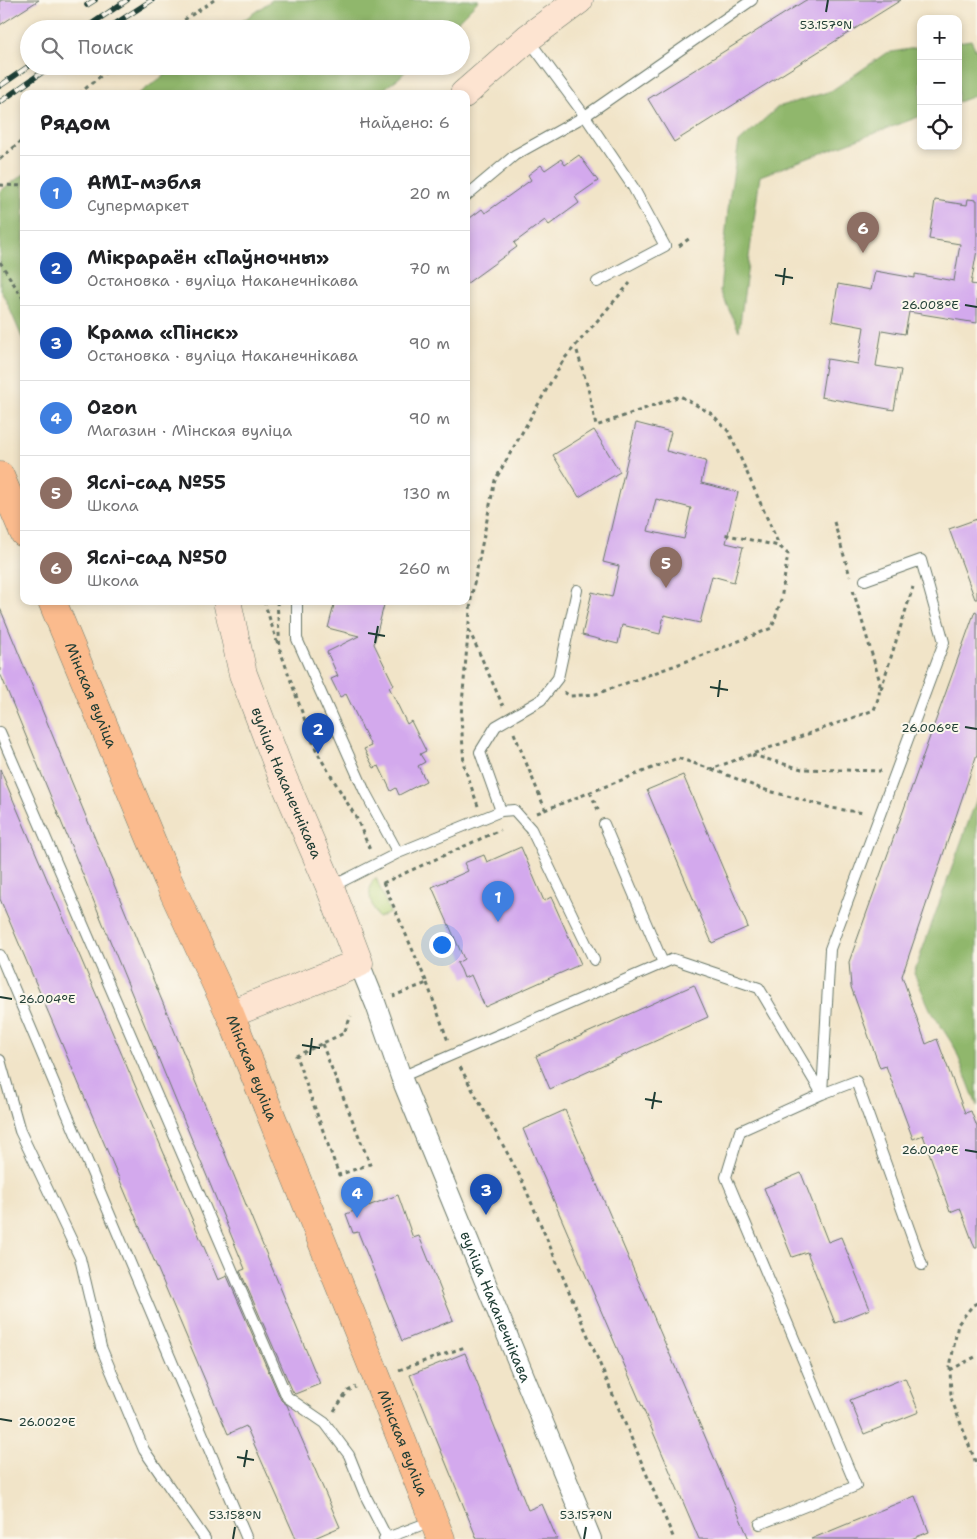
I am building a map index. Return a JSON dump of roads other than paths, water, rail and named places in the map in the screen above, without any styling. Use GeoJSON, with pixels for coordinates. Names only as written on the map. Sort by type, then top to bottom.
{"type":"FeatureCollection","features":[{"type":"Feature","properties":{"kind":"main road"},"geometry":{"type":"LineString","coordinates":[[469,90],[528,38],[579,0]]}},
{"type":"Feature","properties":{"kind":"main road"},"geometry":{"type":"LineString","coordinates":[[0,476],[20,524]]}},
{"type":"Feature","properties":{"kind":"main road","name":"Мінская вуліца"},"geometry":{"type":"LineString","coordinates":[[54,605],[167,878],[230,1014],[437,1530]]}},
{"type":"Feature","properties":{"kind":"main road","name":"вуліца Наканечнікава"},"geometry":{"type":"LineString","coordinates":[[229,605],[243,674],[280,771],[330,887],[359,962]]}},
{"type":"Feature","properties":{"kind":"main road"},"geometry":{"type":"LineString","coordinates":[[230,1014],[359,962]]}},
{"type":"Feature","properties":{"kind":"street","name":"вуліца Наканечнікава"},"geometry":{"type":"LineString","coordinates":[[359,962],[376,1004],[401,1077],[591,1539]]}},
{"type":"Feature","properties":{"kind":"lane"},"geometry":{"type":"LineString","coordinates":[[470,193],[514,156],[586,116],[752,0]]}},
{"type":"Feature","properties":{"kind":"lane"},"geometry":{"type":"LineString","coordinates":[[528,38],[586,116],[632,187],[665,246],[597,282]]}},
{"type":"Feature","properties":{"kind":"lane"},"geometry":{"type":"LineString","coordinates":[[822,1094],[830,949],[944,642],[921,560],[865,580]]}},
{"type":"Feature","properties":{"kind":"lane"},"geometry":{"type":"LineString","coordinates":[[501,811],[480,752],[496,726],[541,700],[558,678],[577,590]]}},
{"type":"Feature","properties":{"kind":"lane"},"geometry":{"type":"LineString","coordinates":[[297,605],[297,639],[365,792],[398,853]]}},
{"type":"Feature","properties":{"kind":"lane"},"geometry":{"type":"LineString","coordinates":[[0,732],[287,1397],[325,1423],[350,1455],[364,1495],[385,1539],[437,1530]]}},
{"type":"Feature","properties":{"kind":"lane"},"geometry":{"type":"LineString","coordinates":[[330,887],[398,853],[501,811],[514,810],[531,829],[594,960]]}},
{"type":"Feature","properties":{"kind":"lane"},"geometry":{"type":"LineString","coordinates":[[604,824],[664,963]]}},
{"type":"Feature","properties":{"kind":"lane"},"geometry":{"type":"LineString","coordinates":[[0,955],[247,1539]]}},
{"type":"Feature","properties":{"kind":"lane"},"geometry":{"type":"LineString","coordinates":[[401,1077],[673,958],[759,988],[822,1094]]}},
{"type":"Feature","properties":{"kind":"lane"},"geometry":{"type":"LineString","coordinates":[[0,1060],[20,1131],[80,1258],[101,1347],[144,1450],[205,1539]]}},
{"type":"Feature","properties":{"kind":"lane"},"geometry":{"type":"LineString","coordinates":[[760,1524],[856,1486],[726,1177],[740,1131],[822,1094],[856,1081],[922,1265]]}},
{"type":"Feature","properties":{"kind":"railway"},"geometry":{"type":"LineString","coordinates":[[87,5],[95,0]]}},
{"type":"Feature","properties":{"kind":"railway"},"geometry":{"type":"LineString","coordinates":[[97,20],[127,0]]}},
{"type":"Feature","properties":{"kind":"railway"},"geometry":{"type":"LineString","coordinates":[[121,20],[152,0]]}},
{"type":"Feature","properties":{"kind":"railway"},"geometry":{"type":"LineString","coordinates":[[0,86],[20,72]]}},
{"type":"Feature","properties":{"kind":"railway"},"geometry":{"type":"LineString","coordinates":[[0,102],[38,75]]}},
{"type":"Feature","properties":{"kind":"place","name":"Яслі-сад №50"},"geometry":{"type":"Point","coordinates":[863,253]}},
{"type":"Feature","properties":{"kind":"place","name":"Яслі-сад №55"},"geometry":{"type":"Point","coordinates":[666,588]}},
{"type":"Feature","properties":{"kind":"place","name":"Мікрараён «Паўночны»"},"geometry":{"type":"Point","coordinates":[318,754]}},
{"type":"Feature","properties":{"kind":"place","name":"AMI-мэбля"},"geometry":{"type":"Point","coordinates":[498,922]}},
{"type":"Feature","properties":{"kind":"place","name":"Крама «Пінск»"},"geometry":{"type":"Point","coordinates":[486,1215]}},
{"type":"Feature","properties":{"kind":"place","name":"Ozon"},"geometry":{"type":"Point","coordinates":[357,1218]}}]}
